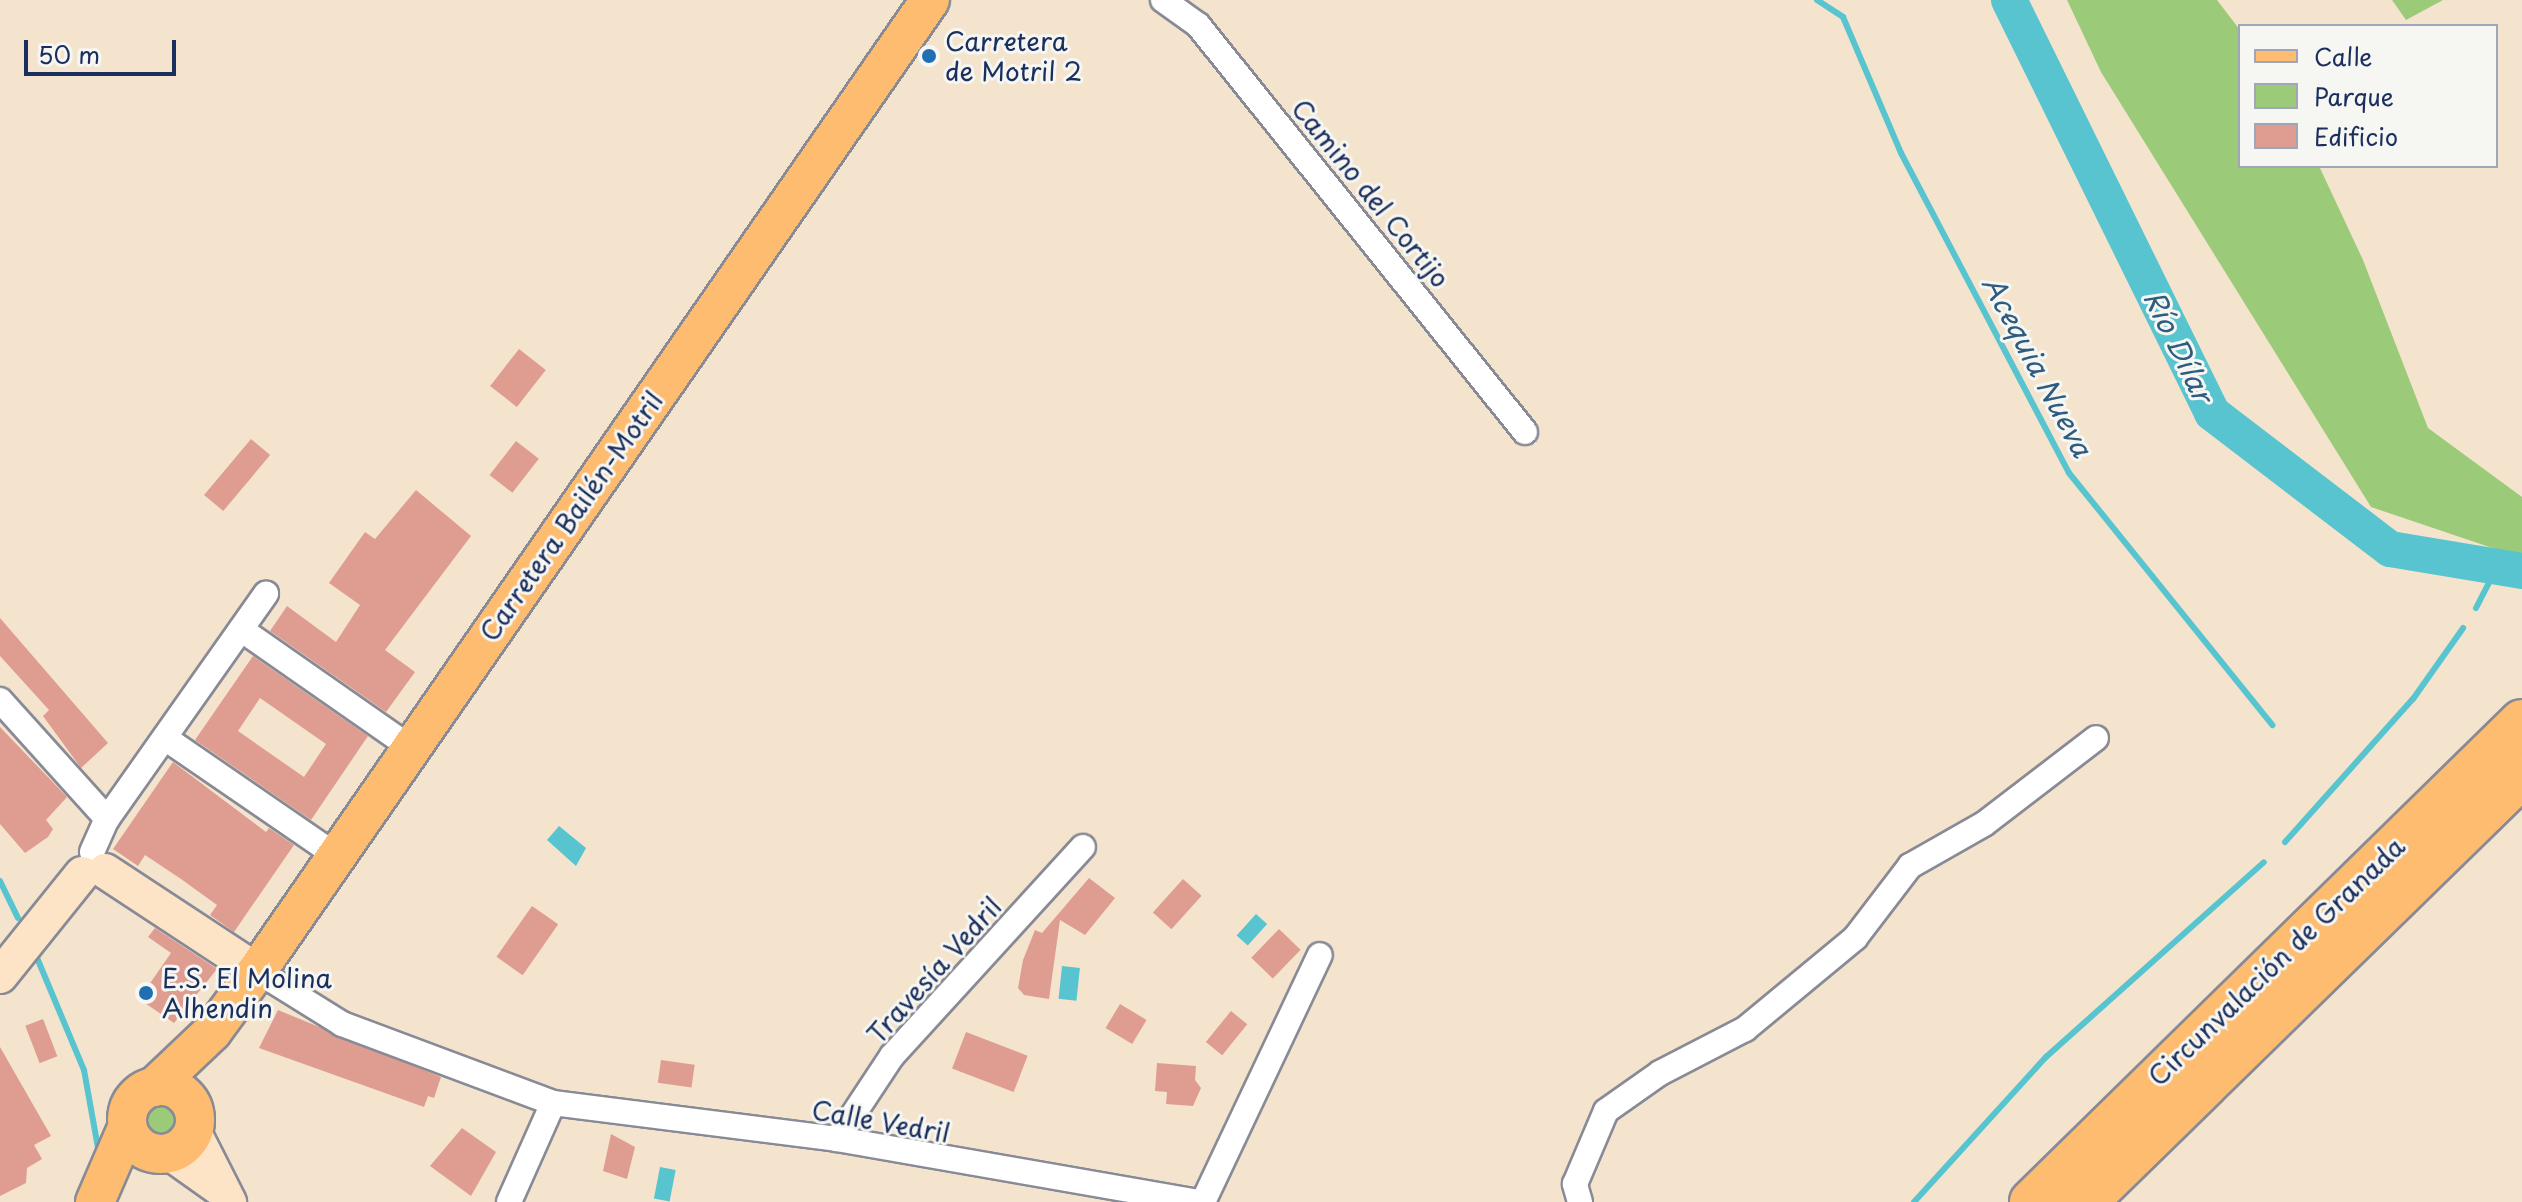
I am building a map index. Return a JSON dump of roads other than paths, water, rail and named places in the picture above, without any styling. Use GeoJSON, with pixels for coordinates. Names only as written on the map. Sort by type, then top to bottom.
{"type":"FeatureCollection","features":[{"type":"Feature","properties":{"kind":"highway","name":"Circunvalación de Granada"},"geometry":{"type":"LineString","coordinates":[[2032,1202],[2522,722]]}},
{"type":"Feature","properties":{"kind":"highway","name":"Circunvalación de Granada"},"geometry":{"type":"LineString","coordinates":[[2085,1202],[2522,775]]}},
{"type":"Feature","properties":{"kind":"main road","name":"Carretera Bailén-Motril"},"geometry":{"type":"LineString","coordinates":[[167,1134],[175,1090],[154,1087],[212,1032],[257,971],[930,0]]}},
{"type":"Feature","properties":{"kind":"main road","name":"Carretera Bailén-Motril"},"geometry":{"type":"LineString","coordinates":[[96,1200],[167,1134],[212,1032]]}},
{"type":"Feature","properties":{"kind":"street","name":"Camino del Cortijo"},"geometry":{"type":"LineString","coordinates":[[1163,0],[1198,25],[1525,432]]}},
{"type":"Feature","properties":{"kind":"street"},"geometry":{"type":"LineString","coordinates":[[0,976],[93,866],[107,819],[266,594]]}},
{"type":"Feature","properties":{"kind":"street"},"geometry":{"type":"LineString","coordinates":[[242,630],[411,748]]}},
{"type":"Feature","properties":{"kind":"street"},"geometry":{"type":"LineString","coordinates":[[5,715],[107,819]]}},
{"type":"Feature","properties":{"kind":"street"},"geometry":{"type":"LineString","coordinates":[[165,738],[335,855]]}},
{"type":"Feature","properties":{"kind":"street"},"geometry":{"type":"LineString","coordinates":[[1580,1202],[1575,1184],[1606,1111],[1660,1073],[1745,1029],[1855,938],[1910,866],[1984,824],[2096,738]]}},
{"type":"Feature","properties":{"kind":"street","name":"Travesía Vedril"},"geometry":{"type":"LineString","coordinates":[[837,1139],[892,1056],[1083,847]]}},
{"type":"Feature","properties":{"kind":"street"},"geometry":{"type":"LineString","coordinates":[[93,866],[257,971]]}},
{"type":"Feature","properties":{"kind":"street","name":"Calle Vedril"},"geometry":{"type":"LineString","coordinates":[[257,971],[342,1024],[553,1103],[837,1139],[1201,1202],[1320,955]]}},
{"type":"Feature","properties":{"kind":"street"},"geometry":{"type":"LineString","coordinates":[[509,1202],[553,1103]]}},
{"type":"Feature","properties":{"kind":"street"},"geometry":{"type":"LineString","coordinates":[[167,1134],[224,1194]]}},
{"type":"Feature","properties":{"kind":"water"},"geometry":{"type":"Polygon","coordinates":[[[559,826],[586,848],[576,866],[547,840],[559,826]]]}},
{"type":"Feature","properties":{"kind":"water"},"geometry":{"type":"Polygon","coordinates":[[[1256,914],[1267,924],[1248,946],[1237,936],[1256,914]]]}},
{"type":"Feature","properties":{"kind":"water"},"geometry":{"type":"Polygon","coordinates":[[[1062,966],[1080,968],[1076,1001],[1059,999],[1062,966]]]}},
{"type":"Feature","properties":{"kind":"water"},"geometry":{"type":"Polygon","coordinates":[[[660,1167],[676,1170],[670,1201],[654,1198],[660,1167]]]}},
{"type":"Feature","properties":{"kind":"waterway","name":"Acequia Nueva"},"geometry":{"type":"LineString","coordinates":[[1817,0],[1843,17],[1901,153],[2069,473],[2272,725]]}},
{"type":"Feature","properties":{"kind":"waterway","name":"Río Dílar"},"geometry":{"type":"LineString","coordinates":[[2009,0],[2212,413],[2390,549],[2522,571]]}},
{"type":"Feature","properties":{"kind":"waterway"},"geometry":{"type":"LineString","coordinates":[[2476,608],[2498,565]]}},
{"type":"Feature","properties":{"kind":"waterway"},"geometry":{"type":"LineString","coordinates":[[2285,842],[2413,699],[2463,628]]}},
{"type":"Feature","properties":{"kind":"waterway"},"geometry":{"type":"LineString","coordinates":[[1914,1202],[2046,1057],[2264,862]]}},
{"type":"Feature","properties":{"kind":"waterway"},"geometry":{"type":"LineString","coordinates":[[0,881],[18,918]]}},
{"type":"Feature","properties":{"kind":"waterway"},"geometry":{"type":"LineString","coordinates":[[35,953],[84,1070],[99,1153]]}},
{"type":"Feature","properties":{"kind":"place","name":"Carretera de Motril 2"},"geometry":{"type":"Point","coordinates":[929,56]}},
{"type":"Feature","properties":{"kind":"place","name":"E.S. El Molina Alhendin"},"geometry":{"type":"Point","coordinates":[146,993]}}]}
